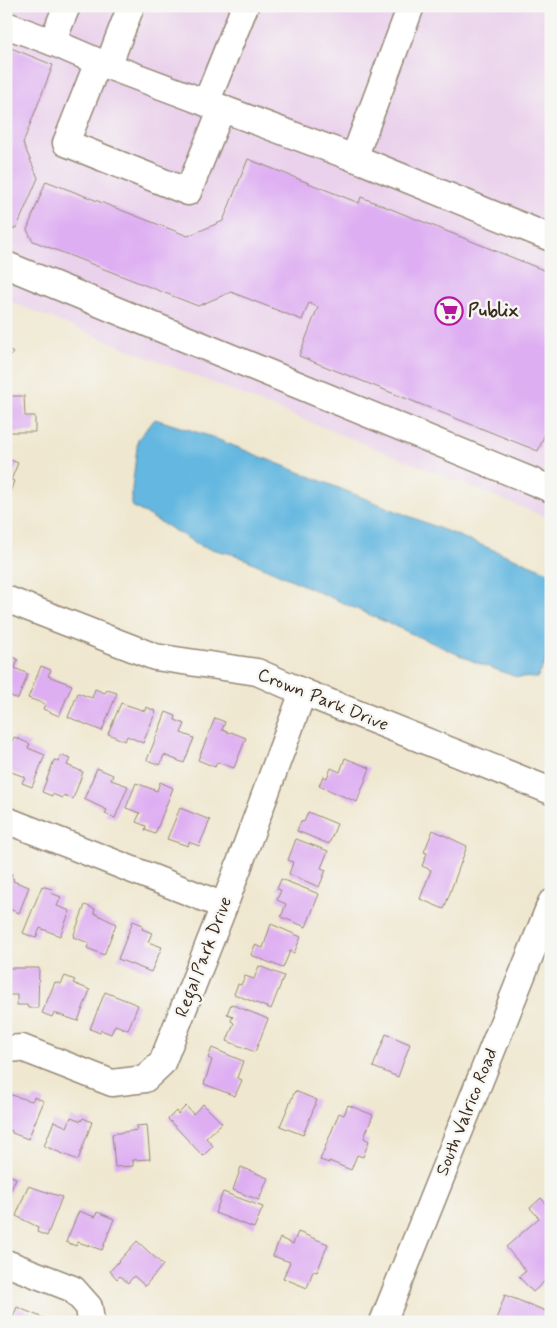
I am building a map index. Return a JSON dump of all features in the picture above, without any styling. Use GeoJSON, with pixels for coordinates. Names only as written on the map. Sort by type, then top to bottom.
{"type":"FeatureCollection","features":[{"type":"Feature","properties":{"kind":"street"},"geometry":{"type":"LineString","coordinates":[[6,19],[11,6]]}},
{"type":"Feature","properties":{"kind":"street"},"geometry":{"type":"LineString","coordinates":[[52,42],[67,6]]}},
{"type":"Feature","properties":{"kind":"street"},"geometry":{"type":"LineString","coordinates":[[131,6],[66,143],[188,192],[245,6]]}},
{"type":"Feature","properties":{"kind":"street"},"geometry":{"type":"LineString","coordinates":[[354,158],[411,6]]}},
{"type":"Feature","properties":{"kind":"street"},"geometry":{"type":"LineString","coordinates":[[6,25],[103,64],[354,158],[551,238]]}},
{"type":"Feature","properties":{"kind":"street"},"geometry":{"type":"LineString","coordinates":[[6,265],[551,489]]}},
{"type":"Feature","properties":{"kind":"street","name":"Crown Park Drive"},"geometry":{"type":"LineString","coordinates":[[6,599],[155,658],[257,672],[551,791]]}},
{"type":"Feature","properties":{"kind":"street","name":"Regal Park Drive"},"geometry":{"type":"LineString","coordinates":[[6,1049],[22,1048],[112,1083],[145,1079],[162,1063],[224,906],[303,692]]}},
{"type":"Feature","properties":{"kind":"street"},"geometry":{"type":"LineString","coordinates":[[6,820],[224,906]]}},
{"type":"Feature","properties":{"kind":"street","name":"South Valrico Road"},"geometry":{"type":"LineString","coordinates":[[383,1322],[551,903]]}},
{"type":"Feature","properties":{"kind":"street"},"geometry":{"type":"LineString","coordinates":[[6,1263],[73,1289],[89,1307],[91,1322]]}},
{"type":"Feature","properties":{"kind":"shaded area"},"geometry":{"type":"Polygon","coordinates":[[[6,6],[551,6],[551,519],[6,300],[6,6]]]}},
{"type":"Feature","properties":{"kind":"water"},"geometry":{"type":"Polygon","coordinates":[[[155,419],[209,436],[551,573],[551,651],[537,678],[517,677],[475,662],[236,555],[203,547],[132,506],[132,489],[138,439],[155,419]]]}},
{"type":"Feature","properties":{"kind":"building"},"geometry":{"type":"Polygon","coordinates":[[[6,46],[53,65],[23,143],[38,178],[17,227],[6,232],[6,46]]]}},
{"type":"Feature","properties":{"kind":"building"},"geometry":{"type":"Polygon","coordinates":[[[248,159],[359,203],[361,197],[551,273],[551,419],[538,451],[299,356],[318,307],[309,303],[302,320],[231,292],[198,306],[33,241],[27,230],[46,181],[188,236],[223,221],[248,159]]]}},
{"type":"Feature","properties":{"kind":"building"},"geometry":{"type":"Polygon","coordinates":[[[6,347],[13,353],[6,360],[6,347]]]}},
{"type":"Feature","properties":{"kind":"building"},"geometry":{"type":"Polygon","coordinates":[[[6,396],[24,396],[25,416],[35,416],[35,432],[6,432],[6,396]]]}},
{"type":"Feature","properties":{"kind":"building"},"geometry":{"type":"Polygon","coordinates":[[[6,458],[18,463],[11,480],[14,481],[8,498],[6,497],[6,458]]]}},
{"type":"Feature","properties":{"kind":"building"},"geometry":{"type":"Polygon","coordinates":[[[6,651],[10,652],[8,655],[18,659],[15,668],[28,674],[18,699],[6,694],[6,651]]]}},
{"type":"Feature","properties":{"kind":"building"},"geometry":{"type":"Polygon","coordinates":[[[41,666],[51,670],[48,676],[72,685],[59,716],[43,709],[45,704],[28,698],[41,666]]]}},
{"type":"Feature","properties":{"kind":"building"},"geometry":{"type":"Polygon","coordinates":[[[95,689],[105,693],[107,690],[117,693],[102,731],[68,717],[78,693],[92,698],[95,689]]]}},
{"type":"Feature","properties":{"kind":"building"},"geometry":{"type":"Polygon","coordinates":[[[121,703],[145,711],[146,707],[156,711],[143,743],[127,736],[125,741],[108,734],[121,703]]]}},
{"type":"Feature","properties":{"kind":"building"},"geometry":{"type":"Polygon","coordinates":[[[166,712],[176,716],[175,720],[185,724],[181,733],[194,738],[184,763],[164,755],[160,765],[147,760],[166,712]]]}},
{"type":"Feature","properties":{"kind":"building"},"geometry":{"type":"Polygon","coordinates":[[[215,718],[225,722],[222,730],[246,738],[234,768],[217,762],[215,767],[198,760],[215,718]]]}},
{"type":"Feature","properties":{"kind":"building"},"geometry":{"type":"Polygon","coordinates":[[[14,737],[30,744],[28,748],[45,755],[32,787],[22,783],[25,777],[6,770],[6,755],[14,737]]]}},
{"type":"Feature","properties":{"kind":"building"},"geometry":{"type":"Polygon","coordinates":[[[61,755],[70,759],[67,765],[83,772],[73,799],[64,795],[62,798],[42,792],[54,760],[59,762],[61,755]]]}},
{"type":"Feature","properties":{"kind":"building"},"geometry":{"type":"Polygon","coordinates":[[[345,758],[370,768],[357,802],[319,786],[323,776],[327,778],[331,768],[340,772],[345,758]]]}},
{"type":"Feature","properties":{"kind":"building"},"geometry":{"type":"Polygon","coordinates":[[[97,768],[113,775],[111,780],[128,786],[115,818],[105,814],[107,810],[84,799],[97,768]]]}},
{"type":"Feature","properties":{"kind":"building"},"geometry":{"type":"Polygon","coordinates":[[[160,782],[173,788],[155,834],[145,830],[146,826],[136,822],[140,813],[126,808],[136,783],[157,791],[160,782]]]}},
{"type":"Feature","properties":{"kind":"building"},"geometry":{"type":"Polygon","coordinates":[[[180,808],[210,820],[199,846],[189,842],[188,846],[167,839],[180,808]]]}},
{"type":"Feature","properties":{"kind":"building"},"geometry":{"type":"Polygon","coordinates":[[[308,812],[337,824],[329,844],[297,831],[301,821],[304,822],[308,812]]]}},
{"type":"Feature","properties":{"kind":"building"},"geometry":{"type":"Polygon","coordinates":[[[433,830],[467,846],[444,909],[420,899],[431,870],[422,866],[427,853],[424,852],[433,830]]]}},
{"type":"Feature","properties":{"kind":"building"},"geometry":{"type":"Polygon","coordinates":[[[296,839],[328,851],[321,868],[326,870],[319,887],[289,874],[293,862],[288,860],[296,839]]]}},
{"type":"Feature","properties":{"kind":"building"},"geometry":{"type":"Polygon","coordinates":[[[6,872],[12,874],[13,881],[29,887],[19,913],[6,908],[6,872]]]}},
{"type":"Feature","properties":{"kind":"building"},"geometry":{"type":"Polygon","coordinates":[[[281,879],[319,894],[306,927],[281,917],[286,904],[277,900],[281,890],[277,889],[281,879]]]}},
{"type":"Feature","properties":{"kind":"building"},"geometry":{"type":"Polygon","coordinates":[[[42,886],[52,889],[51,893],[61,897],[57,906],[70,911],[60,936],[40,928],[36,938],[23,933],[42,886]]]}},
{"type":"Feature","properties":{"kind":"building"},"geometry":{"type":"Polygon","coordinates":[[[85,905],[95,909],[94,913],[116,924],[104,955],[87,948],[89,943],[73,937],[85,905]]]}},
{"type":"Feature","properties":{"kind":"building"},"geometry":{"type":"Polygon","coordinates":[[[133,921],[143,925],[142,929],[152,933],[148,942],[162,947],[151,972],[118,959],[133,921]]]}},
{"type":"Feature","properties":{"kind":"building"},"geometry":{"type":"Polygon","coordinates":[[[271,924],[301,937],[294,953],[290,951],[283,968],[251,955],[255,945],[263,948],[271,924]]]}},
{"type":"Feature","properties":{"kind":"building"},"geometry":{"type":"Polygon","coordinates":[[[259,966],[284,976],[271,1009],[234,994],[238,984],[241,985],[245,976],[254,979],[259,966]]]}},
{"type":"Feature","properties":{"kind":"building"},"geometry":{"type":"Polygon","coordinates":[[[6,968],[39,968],[38,1008],[17,1005],[17,995],[6,995],[6,968]]]}},
{"type":"Feature","properties":{"kind":"building"},"geometry":{"type":"Polygon","coordinates":[[[65,976],[75,980],[73,983],[90,990],[78,1021],[54,1013],[52,1017],[42,1013],[55,982],[61,984],[65,976]]]}},
{"type":"Feature","properties":{"kind":"building"},"geometry":{"type":"Polygon","coordinates":[[[105,992],[138,1005],[128,1030],[115,1025],[111,1034],[101,1030],[100,1033],[90,1029],[105,992]]]}},
{"type":"Feature","properties":{"kind":"building"},"geometry":{"type":"Polygon","coordinates":[[[231,1004],[268,1019],[255,1052],[227,1041],[234,1023],[231,1021],[233,1016],[227,1014],[231,1004]]]}},
{"type":"Feature","properties":{"kind":"building"},"geometry":{"type":"Polygon","coordinates":[[[386,1034],[410,1044],[398,1077],[373,1067],[386,1034]]]}},
{"type":"Feature","properties":{"kind":"building"},"geometry":{"type":"Polygon","coordinates":[[[212,1048],[243,1061],[237,1078],[242,1080],[235,1096],[204,1084],[212,1060],[208,1058],[212,1048]]]}},
{"type":"Feature","properties":{"kind":"building"},"geometry":{"type":"Polygon","coordinates":[[[295,1091],[317,1100],[303,1135],[280,1126],[295,1091]]]}},
{"type":"Feature","properties":{"kind":"building"},"geometry":{"type":"Polygon","coordinates":[[[8,1094],[32,1101],[34,1097],[44,1101],[28,1139],[12,1133],[12,1131],[6,1128],[6,1098],[8,1094]]]}},
{"type":"Feature","properties":{"kind":"building"},"geometry":{"type":"Polygon","coordinates":[[[203,1104],[222,1123],[206,1138],[213,1146],[203,1156],[168,1119],[176,1111],[178,1114],[186,1106],[193,1114],[203,1104]]]}},
{"type":"Feature","properties":{"kind":"building"},"geometry":{"type":"Polygon","coordinates":[[[348,1105],[373,1115],[364,1138],[369,1141],[363,1157],[357,1155],[351,1170],[329,1161],[329,1163],[320,1160],[339,1113],[344,1115],[348,1105]]]}},
{"type":"Feature","properties":{"kind":"building"},"geometry":{"type":"Polygon","coordinates":[[[71,1117],[81,1121],[83,1118],[92,1122],[78,1160],[44,1146],[54,1121],[67,1127],[71,1117]]]}},
{"type":"Feature","properties":{"kind":"building"},"geometry":{"type":"Polygon","coordinates":[[[147,1125],[150,1159],[133,1160],[133,1166],[115,1167],[112,1134],[137,1130],[136,1126],[147,1125]]]}},
{"type":"Feature","properties":{"kind":"building"},"geometry":{"type":"Polygon","coordinates":[[[241,1167],[268,1178],[259,1200],[233,1190],[241,1167]]]}},
{"type":"Feature","properties":{"kind":"building"},"geometry":{"type":"Polygon","coordinates":[[[6,1174],[16,1178],[6,1201],[6,1174]]]}},
{"type":"Feature","properties":{"kind":"building"},"geometry":{"type":"Polygon","coordinates":[[[28,1186],[62,1197],[47,1236],[37,1232],[38,1227],[16,1216],[28,1186]]]}},
{"type":"Feature","properties":{"kind":"building"},"geometry":{"type":"Polygon","coordinates":[[[223,1192],[263,1207],[254,1228],[215,1213],[223,1192]]]}},
{"type":"Feature","properties":{"kind":"building"},"geometry":{"type":"Polygon","coordinates":[[[541,1198],[551,1209],[551,1278],[533,1292],[519,1277],[526,1271],[506,1247],[539,1218],[530,1208],[541,1198]]]}},
{"type":"Feature","properties":{"kind":"building"},"geometry":{"type":"Polygon","coordinates":[[[79,1211],[95,1217],[97,1212],[114,1219],[102,1250],[78,1242],[76,1246],[66,1242],[79,1211]]]}},
{"type":"Feature","properties":{"kind":"building"},"geometry":{"type":"Polygon","coordinates":[[[298,1232],[328,1244],[317,1272],[313,1271],[307,1288],[283,1278],[290,1262],[273,1256],[280,1238],[293,1244],[298,1232]]]}},
{"type":"Feature","properties":{"kind":"building"},"geometry":{"type":"Polygon","coordinates":[[[137,1241],[163,1265],[145,1286],[134,1276],[128,1283],[120,1276],[117,1279],[110,1271],[137,1241]]]}},
{"type":"Feature","properties":{"kind":"building"},"geometry":{"type":"Polygon","coordinates":[[[505,1295],[551,1313],[549,1322],[495,1322],[505,1295]]]}},
{"type":"Feature","properties":{"kind":"building"},"geometry":{"type":"Polygon","coordinates":[[[17,1307],[48,1320],[47,1322],[11,1322],[17,1307]]]}},
{"type":"Feature","properties":{"kind":"place","name":"Publix"},"geometry":{"type":"Point","coordinates":[449,311]}}]}
